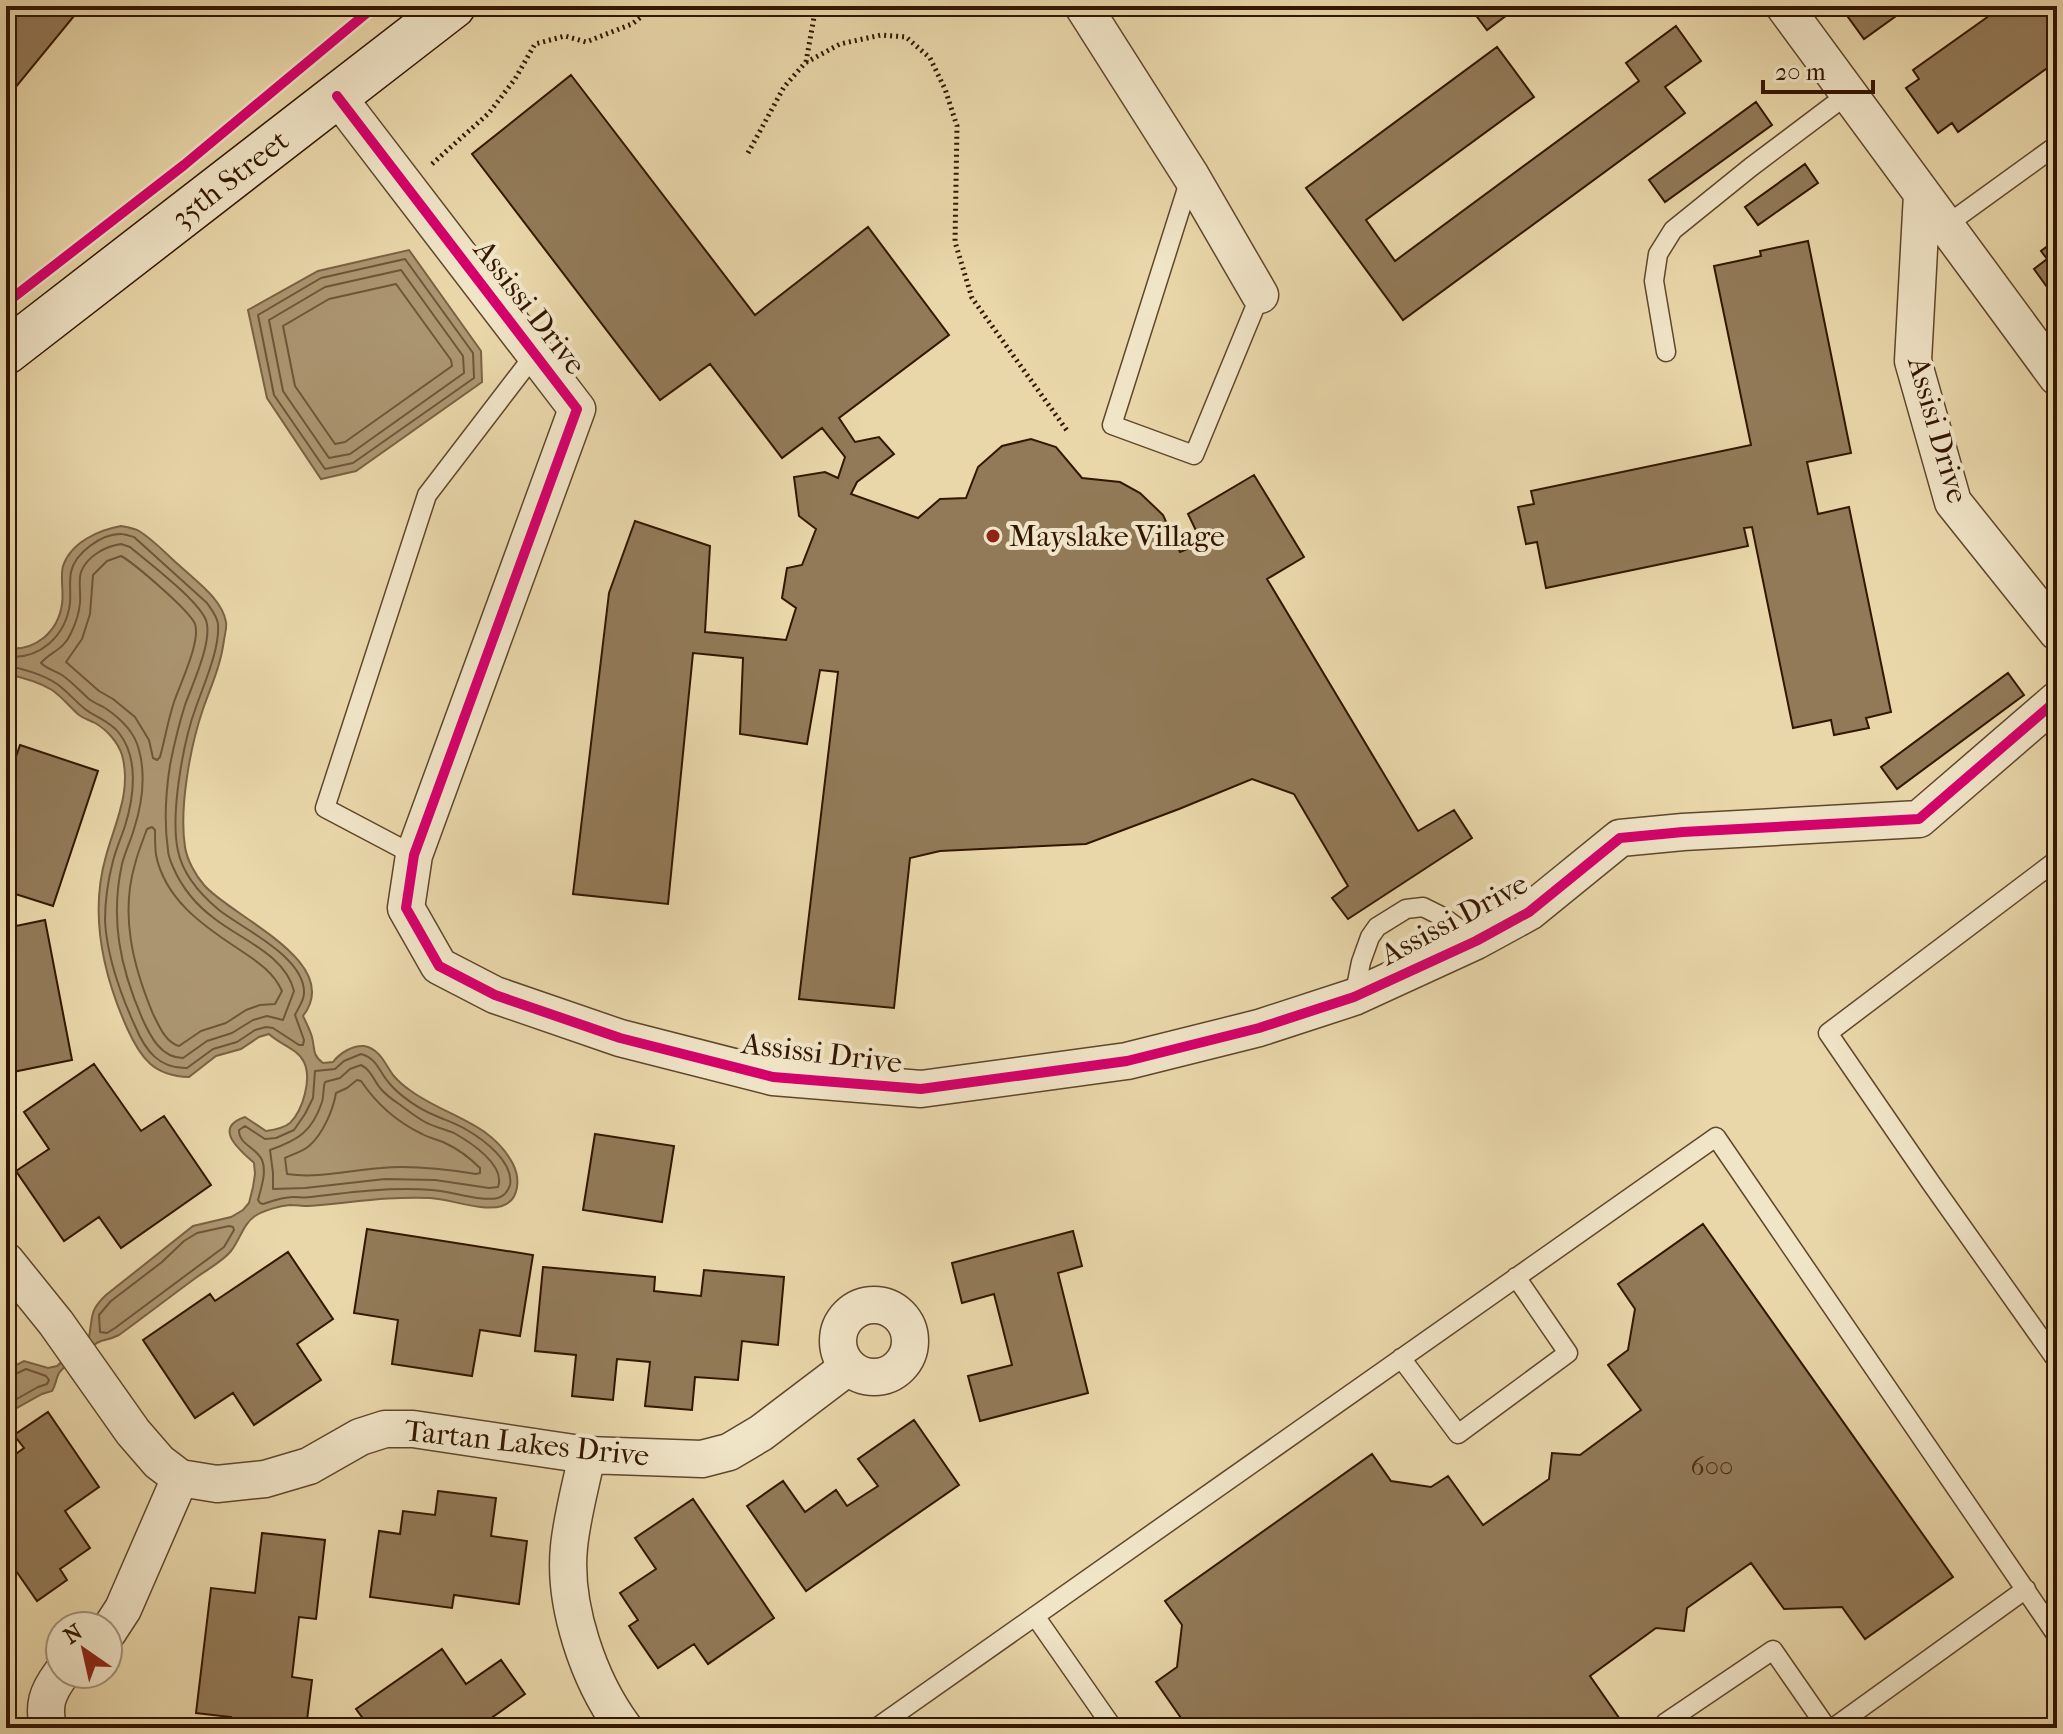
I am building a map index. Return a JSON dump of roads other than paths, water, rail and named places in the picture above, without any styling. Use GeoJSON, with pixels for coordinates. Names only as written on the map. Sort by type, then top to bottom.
{"type":"FeatureCollection","features":[{"type":"Feature","properties":{"kind":"street","name":"35th Street"},"geometry":{"type":"LineString","coordinates":[[6,352],[453,6]]}},
{"type":"Feature","properties":{"kind":"street"},"geometry":{"type":"LineString","coordinates":[[1083,6],[1191,176],[1260,295]]}},
{"type":"Feature","properties":{"kind":"street"},"geometry":{"type":"LineString","coordinates":[[1784,6],[2057,377]]}},
{"type":"Feature","properties":{"kind":"street","name":"Assissi Drive"},"geometry":{"type":"LineString","coordinates":[[337,96],[577,409],[414,855],[406,908],[439,966],[495,995],[620,1038],[773,1077],[921,1089],[1127,1061],[1259,1028],[1354,997],[1476,941],[1529,912],[1620,838],[1919,819],[2057,700]]}},
{"type":"Feature","properties":{"kind":"street","name":"Assisi Drive"},"geometry":{"type":"LineString","coordinates":[[1922,194],[1913,361],[1953,502],[2057,632]]}},
{"type":"Feature","properties":{"kind":"street"},"geometry":{"type":"LineString","coordinates":[[6,1261],[56,1323],[133,1432],[159,1462],[180,1478],[122,1610]]}},
{"type":"Feature","properties":{"kind":"street","name":"Tartan Lakes Drive"},"geometry":{"type":"LineString","coordinates":[[180,1478],[217,1484],[265,1479],[309,1466],[360,1437],[385,1429],[413,1429],[587,1455],[702,1459],[729,1452],[761,1433],[848,1367]]}},
{"type":"Feature","properties":{"kind":"street"},"geometry":{"type":"LineString","coordinates":[[587,1455],[569,1546],[569,1588],[577,1627],[597,1683],[624,1728]]}},
{"type":"Feature","properties":{"kind":"street"},"geometry":{"type":"LineString","coordinates":[[48,1728],[44,1713],[51,1690]]}},
{"type":"Feature","properties":{"kind":"lane"},"geometry":{"type":"LineString","coordinates":[[1666,352],[1654,281],[1658,254],[1673,230],[1848,94]]}},
{"type":"Feature","properties":{"kind":"lane"},"geometry":{"type":"LineString","coordinates":[[1945,226],[2057,145]]}},
{"type":"Feature","properties":{"kind":"lane"},"geometry":{"type":"LineString","coordinates":[[1191,176],[1112,425],[1194,455],[1260,295]]}},
{"type":"Feature","properties":{"kind":"lane"},"geometry":{"type":"LineString","coordinates":[[414,855],[325,808],[427,495],[535,354]]}},
{"type":"Feature","properties":{"kind":"lane"},"geometry":{"type":"LineString","coordinates":[[2057,860],[1828,1033],[2057,1361]]}},
{"type":"Feature","properties":{"kind":"lane"},"geometry":{"type":"LineString","coordinates":[[1354,997],[1370,937],[1377,927],[1406,909],[1423,907],[1476,941]]}},
{"type":"Feature","properties":{"kind":"lane"},"geometry":{"type":"LineString","coordinates":[[876,1728],[1716,1137],[2057,1636]]}},
{"type":"Feature","properties":{"kind":"lane"},"geometry":{"type":"LineString","coordinates":[[1401,1358],[1458,1434],[1568,1353],[1516,1277]]}},
{"type":"Feature","properties":{"kind":"lane"},"geometry":{"type":"LineString","coordinates":[[1833,1728],[2026,1589]]}},
{"type":"Feature","properties":{"kind":"lane"},"geometry":{"type":"LineString","coordinates":[[1035,1616],[1113,1728]]}},
{"type":"Feature","properties":{"kind":"lane"},"geometry":{"type":"LineString","coordinates":[[1669,1728],[1665,1723],[1773,1650],[1827,1728]]}},
{"type":"Feature","properties":{"kind":"water"},"geometry":{"type":"Polygon","coordinates":[[[409,250],[481,351],[482,382],[356,471],[321,479],[267,398],[248,310],[318,271],[409,250]]]}},
{"type":"Feature","properties":{"kind":"water"},"geometry":{"type":"Polygon","coordinates":[[[121,526],[145,535],[201,584],[214,598],[226,622],[221,658],[198,724],[187,778],[184,831],[186,852],[195,872],[217,897],[279,942],[297,959],[309,977],[312,996],[303,1016],[319,1060],[323,1063],[333,1062],[347,1050],[360,1046],[374,1050],[395,1077],[409,1089],[481,1129],[493,1139],[513,1164],[517,1188],[508,1203],[494,1207],[415,1198],[290,1205],[263,1212],[247,1223],[231,1251],[220,1262],[119,1335],[97,1343],[67,1365],[59,1373],[52,1391],[6,1414],[6,1370],[24,1361],[48,1368],[57,1366],[89,1337],[94,1310],[106,1295],[193,1226],[231,1217],[243,1210],[249,1203],[253,1187],[254,1163],[232,1139],[231,1127],[245,1117],[266,1131],[288,1125],[299,1110],[307,1085],[301,1057],[269,1034],[241,1049],[216,1056],[189,1077],[158,1069],[138,1049],[111,987],[99,922],[101,878],[124,794],[122,755],[108,733],[79,715],[52,690],[6,674],[6,648],[26,647],[35,643],[56,623],[62,604],[63,566],[72,550],[95,534],[121,526]]]}},
{"type":"Feature","properties":{"kind":"place","name":"Mayslake Village"},"geometry":{"type":"Point","coordinates":[993,536]}}]}
